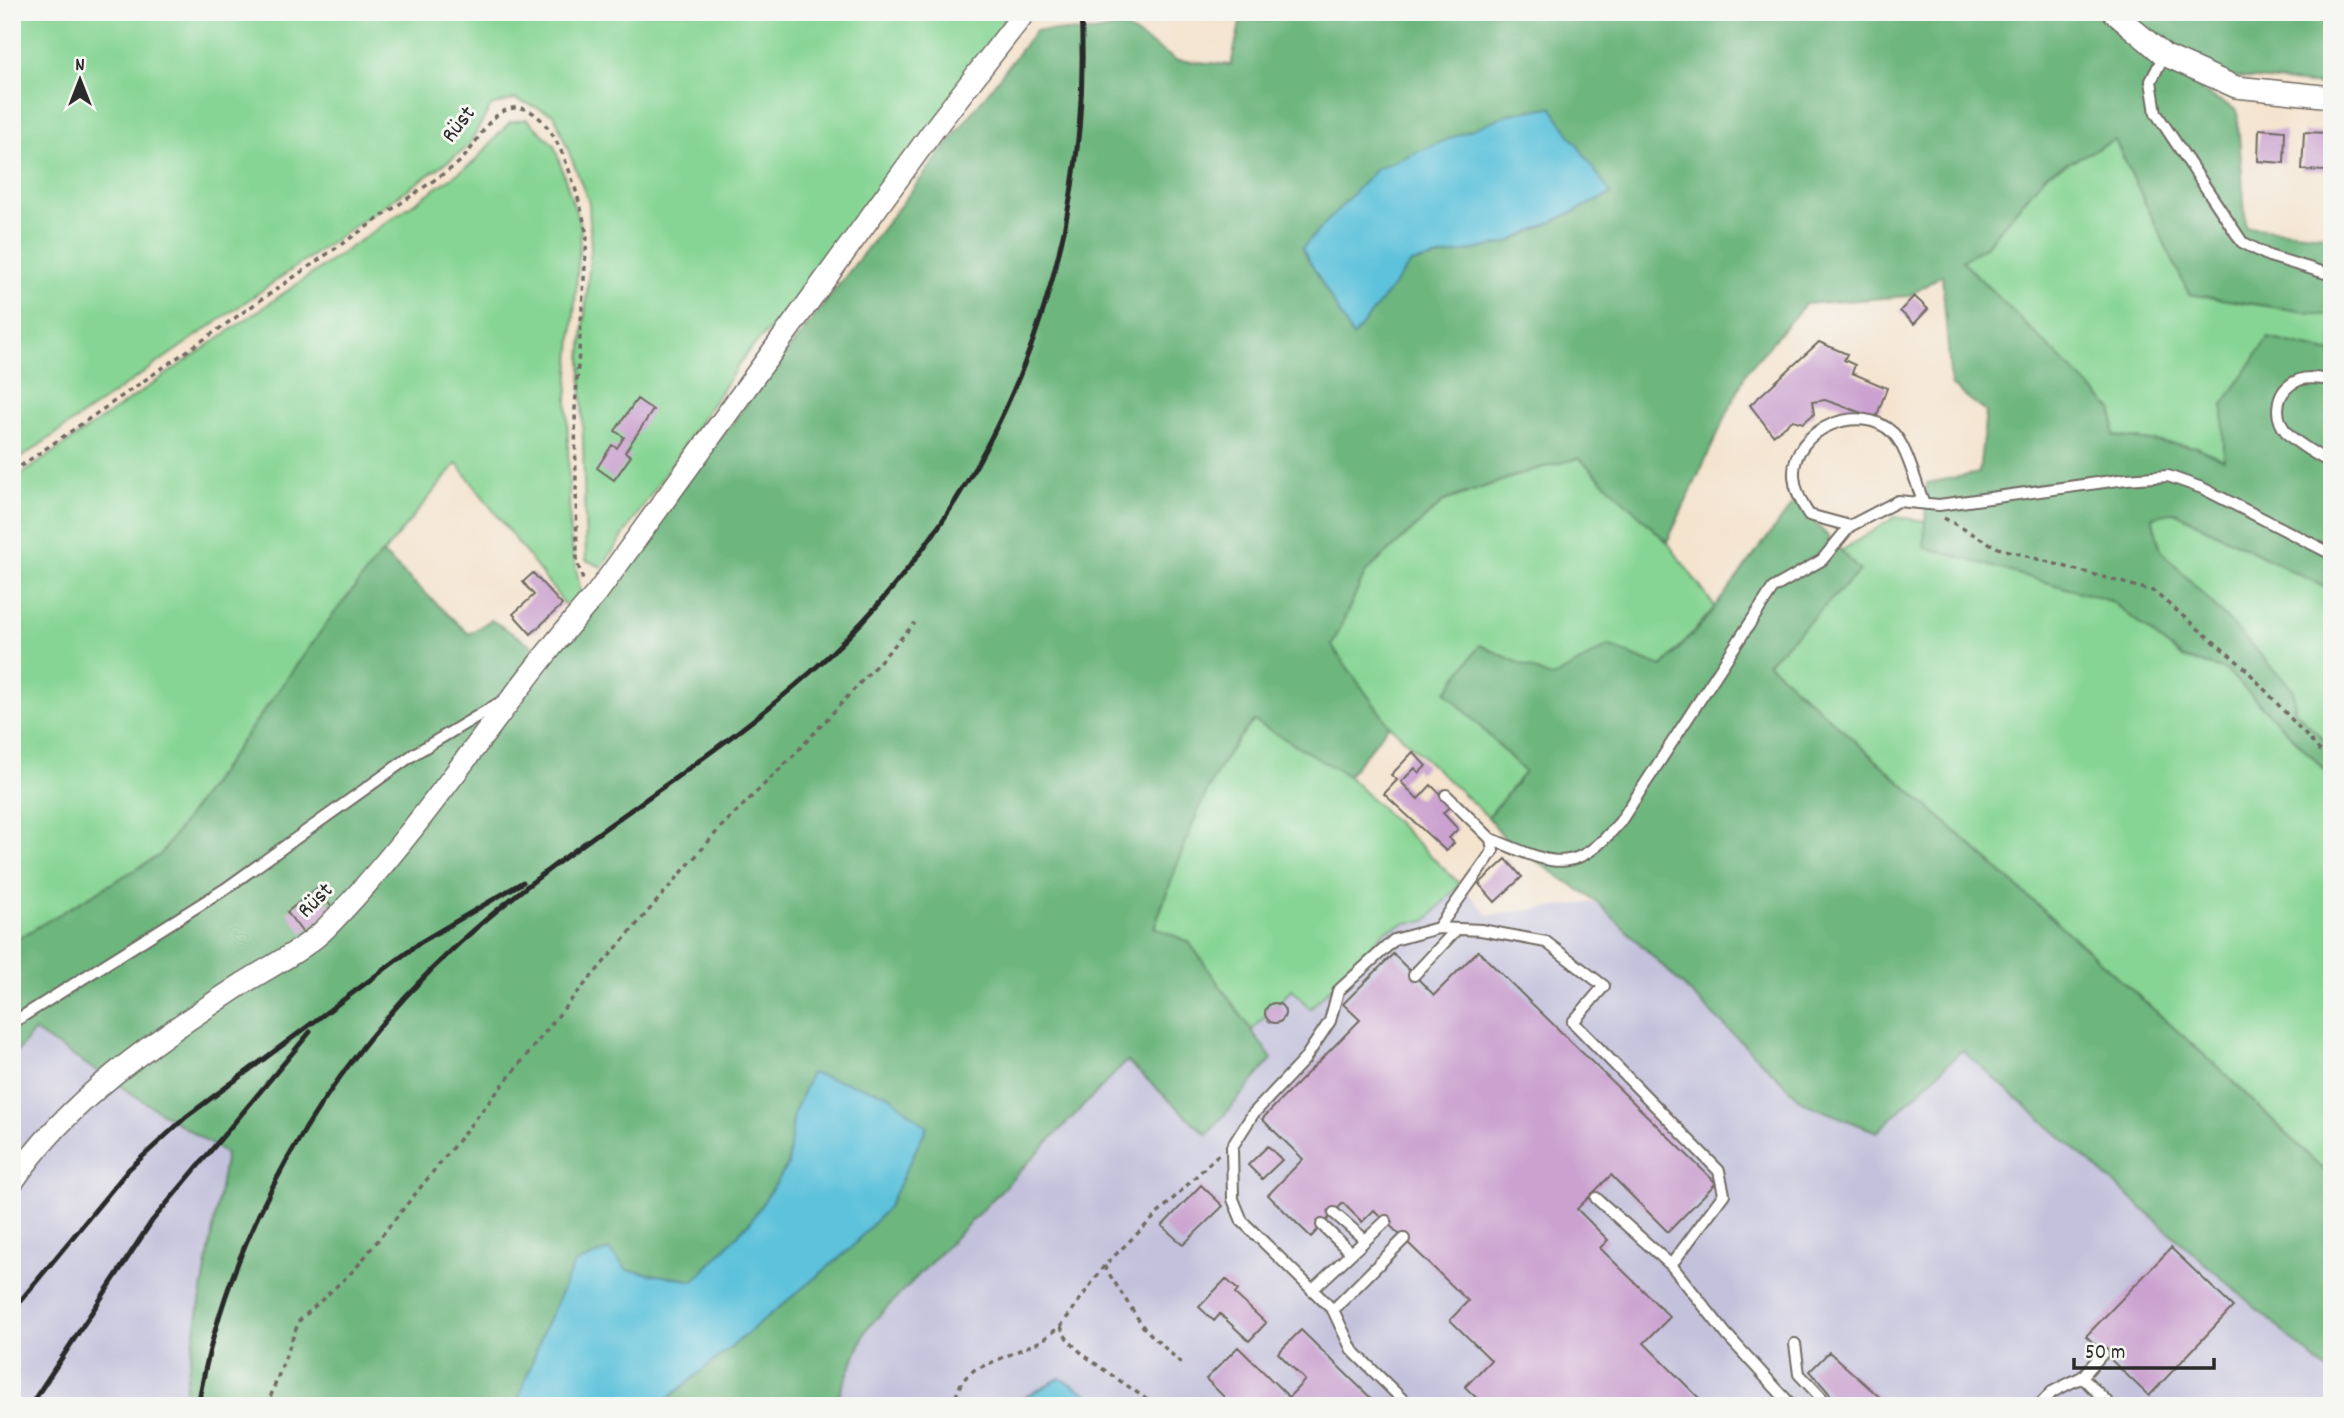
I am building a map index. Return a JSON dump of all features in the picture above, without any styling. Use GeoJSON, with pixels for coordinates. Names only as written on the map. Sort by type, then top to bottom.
{"type":"FeatureCollection","features":[{"type":"Feature","properties":{"kind":"street","name":"Rüst"},"geometry":{"type":"LineString","coordinates":[[12,1183],[88,1094],[138,1053],[325,930],[383,864],[544,653],[597,593],[935,128],[1025,12]]}},
{"type":"Feature","properties":{"kind":"street"},"geometry":{"type":"LineString","coordinates":[[2113,12],[2164,55],[2236,87],[2332,97]]}},
{"type":"Feature","properties":{"kind":"lane"},"geometry":{"type":"LineString","coordinates":[[2164,55],[2151,81],[2156,113],[2242,243],[2269,256],[2332,275]]}},
{"type":"Feature","properties":{"kind":"lane"},"geometry":{"type":"LineString","coordinates":[[2332,380],[2312,377],[2289,386],[2279,397],[2277,417],[2288,434],[2332,464]]}},
{"type":"Feature","properties":{"kind":"lane"},"geometry":{"type":"LineString","coordinates":[[1850,526],[1809,515],[1798,498],[1794,475],[1797,458],[1805,444],[1818,431],[1833,423],[1869,420],[1885,425],[1896,435],[1917,501]]}},
{"type":"Feature","properties":{"kind":"lane"},"geometry":{"type":"LineString","coordinates":[[1446,795],[1491,839],[1547,861],[1568,863],[1607,838],[1773,588],[1822,560],[1850,526],[1886,506],[1917,501],[1939,505],[2126,478],[2168,476],[2203,488],[2332,554]]}},
{"type":"Feature","properties":{"kind":"lane"},"geometry":{"type":"LineString","coordinates":[[12,1023],[225,889],[414,754],[516,693]]}},
{"type":"Feature","properties":{"kind":"lane"},"geometry":{"type":"LineString","coordinates":[[1438,929],[1493,851],[1491,839]]}},
{"type":"Feature","properties":{"kind":"lane"},"geometry":{"type":"LineString","coordinates":[[1409,1406],[1352,1350],[1333,1310],[1242,1221],[1233,1199],[1232,1147],[1252,1114],[1304,1060],[1330,1021],[1338,991],[1394,940],[1438,929],[1481,930],[1546,942],[1604,986],[1573,1022],[1718,1171],[1724,1194],[1671,1265]]}},
{"type":"Feature","properties":{"kind":"lane"},"geometry":{"type":"LineString","coordinates":[[1414,975],[1456,930]]}},
{"type":"Feature","properties":{"kind":"lane"},"geometry":{"type":"LineString","coordinates":[[1596,1198],[1671,1265],[1727,1335],[1792,1406]]}},
{"type":"Feature","properties":{"kind":"lane"},"geometry":{"type":"LineString","coordinates":[[1334,1213],[1364,1240]]}},
{"type":"Feature","properties":{"kind":"lane"},"geometry":{"type":"LineString","coordinates":[[1312,1290],[1385,1220]]}},
{"type":"Feature","properties":{"kind":"lane"},"geometry":{"type":"LineString","coordinates":[[1322,1226],[1350,1252]]}},
{"type":"Feature","properties":{"kind":"lane"},"geometry":{"type":"LineString","coordinates":[[1333,1310],[1404,1239]]}},
{"type":"Feature","properties":{"kind":"lane"},"geometry":{"type":"LineString","coordinates":[[1795,1344],[1799,1374],[1829,1406]]}},
{"type":"Feature","properties":{"kind":"lane"},"geometry":{"type":"LineString","coordinates":[[2039,1406],[2052,1392],[2082,1377],[2103,1353]]}},
{"type":"Feature","properties":{"kind":"lane"},"geometry":{"type":"LineString","coordinates":[[2082,1377],[2111,1406]]}},
{"type":"Feature","properties":{"kind":"path","name":"Rüst"},"geometry":{"type":"LineString","coordinates":[[12,472],[456,165],[476,145],[497,115],[514,107],[525,109],[536,114],[555,137],[579,202],[587,236],[575,409],[577,562],[584,584],[597,593]]}},
{"type":"Feature","properties":{"kind":"path"},"geometry":{"type":"LineString","coordinates":[[1917,501],[1998,548],[2153,591],[2245,668],[2332,764]]}},
{"type":"Feature","properties":{"kind":"path"},"geometry":{"type":"LineString","coordinates":[[267,1406],[299,1321],[355,1269],[566,1006],[721,827],[793,756],[915,623]]}},
{"type":"Feature","properties":{"kind":"path"},"geometry":{"type":"LineString","coordinates":[[952,1406],[962,1381],[974,1370],[1041,1342],[1061,1326],[1104,1266],[1215,1156],[1232,1147]]}},
{"type":"Feature","properties":{"kind":"path"},"geometry":{"type":"LineString","coordinates":[[1104,1266],[1144,1328],[1182,1364]]}},
{"type":"Feature","properties":{"kind":"path"},"geometry":{"type":"LineString","coordinates":[[1061,1326],[1062,1333],[1079,1353],[1113,1374],[1154,1406]]}},
{"type":"Feature","properties":{"kind":"shaded area"},"geometry":{"type":"Polygon","coordinates":[[[1460,884],[1488,915],[1597,902],[1804,1103],[1962,1050],[2332,1375],[2332,1406],[834,1406],[867,1328],[1127,1060],[1271,1059],[1251,1031],[1292,989],[1310,1009],[1385,931],[1405,923],[1426,921],[1460,884]]]}},
{"type":"Feature","properties":{"kind":"shaded area"},"geometry":{"type":"Polygon","coordinates":[[[34,1030],[226,1154],[182,1406],[12,1406],[12,1058],[34,1030]]]}},
{"type":"Feature","properties":{"kind":"green space"},"geometry":{"type":"Polygon","coordinates":[[[12,12],[1010,12],[868,225],[746,354],[602,567],[586,560],[581,359],[591,247],[589,203],[554,114],[515,99],[491,106],[467,148],[12,464],[12,12]]]}},
{"type":"Feature","properties":{"kind":"green space"},"geometry":{"type":"Polygon","coordinates":[[[1281,12],[2332,12],[2332,86],[2223,76],[2199,90],[2237,110],[2246,227],[2332,236],[2332,316],[2189,294],[2115,140],[2047,173],[1986,246],[1962,261],[2113,410],[2114,436],[2197,447],[2224,460],[2223,405],[2268,338],[2332,353],[2332,591],[2175,512],[2152,517],[2161,550],[2293,689],[2295,711],[2332,748],[2332,777],[2226,670],[2183,658],[2111,601],[1924,547],[1927,483],[1979,473],[1986,412],[1951,385],[1942,275],[1909,296],[1805,304],[1747,371],[1667,542],[1579,458],[1533,470],[1444,501],[1365,573],[1332,646],[1389,725],[1348,776],[1254,721],[1236,742],[1207,791],[1154,927],[1189,942],[1272,1059],[1207,1135],[1127,1061],[867,1328],[834,1406],[659,1406],[850,1249],[794,1113],[788,1165],[750,1222],[694,1281],[575,1264],[544,1330],[516,1406],[182,1406],[226,1154],[34,1031],[12,1058],[12,942],[160,855],[332,616],[382,553],[469,634],[491,620],[551,657],[1036,30],[1094,32],[1123,26],[1176,60],[1231,65],[1241,19],[1268,21],[1281,12]],[[1551,107],[1509,114],[1411,263],[1507,243],[1610,195],[1551,107]]]}},
{"type":"Feature","properties":{"kind":"green space"},"geometry":{"type":"Polygon","coordinates":[[[527,119],[554,145],[581,228],[567,399],[570,537],[581,593],[570,611],[457,463],[332,616],[160,855],[12,942],[12,481],[474,162],[510,122],[527,119]]]}},
{"type":"Feature","properties":{"kind":"green space"},"geometry":{"type":"Polygon","coordinates":[[[2115,140],[2189,294],[2332,316],[2332,353],[2268,338],[2225,461],[2197,447],[2114,436],[1962,261],[1986,246],[2047,173],[2115,140]]]}},
{"type":"Feature","properties":{"kind":"green space"},"geometry":{"type":"Polygon","coordinates":[[[1580,458],[1667,542],[1715,607],[1662,667],[1608,646],[1552,678],[1446,692],[1525,772],[1488,817],[1389,725],[1331,646],[1365,573],[1444,501],[1533,470],[1580,458]]]}},
{"type":"Feature","properties":{"kind":"green space"},"geometry":{"type":"Polygon","coordinates":[[[1795,501],[1860,571],[1768,663],[2222,1071],[2332,1178],[2332,1375],[1962,1050],[1877,1132],[1804,1103],[1597,902],[1508,842],[1488,817],[1525,772],[1446,692],[1480,645],[1552,678],[1608,646],[1662,667],[1702,624],[1795,501]]]}},
{"type":"Feature","properties":{"kind":"green space"},"geometry":{"type":"Polygon","coordinates":[[[2174,512],[2332,591],[2332,748],[2295,711],[2293,689],[2160,550],[2152,516],[2174,512]]]}},
{"type":"Feature","properties":{"kind":"green space"},"geometry":{"type":"Polygon","coordinates":[[[1895,517],[1925,521],[1925,547],[2111,601],[2183,658],[2226,670],[2332,777],[2332,1178],[2222,1071],[1767,662],[1859,571],[1841,551],[1895,517]]]}},
{"type":"Feature","properties":{"kind":"green space"},"geometry":{"type":"Polygon","coordinates":[[[1255,720],[1348,776],[1460,884],[1426,921],[1405,923],[1385,931],[1310,1009],[1292,989],[1251,1031],[1189,942],[1154,928],[1207,791],[1237,741],[1255,720]]]}},
{"type":"Feature","properties":{"kind":"water"},"geometry":{"type":"Polygon","coordinates":[[[1551,107],[1611,194],[1507,243],[1411,263],[1353,337],[1302,248],[1376,169],[1509,114],[1551,107]]]}},
{"type":"Feature","properties":{"kind":"water"},"geometry":{"type":"Polygon","coordinates":[[[811,1073],[887,1094],[927,1127],[888,1207],[850,1249],[659,1406],[516,1406],[544,1330],[574,1264],[609,1250],[627,1270],[694,1281],[750,1222],[788,1165],[794,1113],[811,1073]]]}},
{"type":"Feature","properties":{"kind":"water"},"geometry":{"type":"Polygon","coordinates":[[[1060,1378],[1109,1406],[994,1406],[1025,1397],[1060,1378]]]}},
{"type":"Feature","properties":{"kind":"building"},"geometry":{"type":"Polygon","coordinates":[[[2259,129],[2285,131],[2284,163],[2258,161],[2259,129]]]}},
{"type":"Feature","properties":{"kind":"building"},"geometry":{"type":"Polygon","coordinates":[[[2304,132],[2329,133],[2327,171],[2302,170],[2304,132]]]}},
{"type":"Feature","properties":{"kind":"building"},"geometry":{"type":"Polygon","coordinates":[[[1914,296],[1928,309],[1914,324],[1900,311],[1914,296]]]}},
{"type":"Feature","properties":{"kind":"building"},"geometry":{"type":"Polygon","coordinates":[[[1819,342],[1847,354],[1844,360],[1855,365],[1852,373],[1887,388],[1876,418],[1825,400],[1812,402],[1814,414],[1803,423],[1793,420],[1773,435],[1750,405],[1819,342]]]}},
{"type":"Feature","properties":{"kind":"building"},"geometry":{"type":"Polygon","coordinates":[[[637,399],[653,410],[625,452],[631,456],[614,480],[597,468],[612,445],[617,448],[624,437],[615,431],[637,399]]]}},
{"type":"Feature","properties":{"kind":"building"},"geometry":{"type":"Polygon","coordinates":[[[533,573],[562,605],[531,634],[513,614],[534,595],[523,582],[533,573]]]}},
{"type":"Feature","properties":{"kind":"building"},"geometry":{"type":"Polygon","coordinates":[[[1413,752],[1426,766],[1419,773],[1415,768],[1401,782],[1418,799],[1431,785],[1451,805],[1443,813],[1458,829],[1449,838],[1454,843],[1446,851],[1384,794],[1397,780],[1391,775],[1413,752]]]}},
{"type":"Feature","properties":{"kind":"building"},"geometry":{"type":"Polygon","coordinates":[[[1506,859],[1522,877],[1495,902],[1479,884],[1506,859]]]}},
{"type":"Feature","properties":{"kind":"building"},"geometry":{"type":"Polygon","coordinates":[[[317,888],[333,909],[303,933],[287,912],[317,888]]]}},
{"type":"Feature","properties":{"kind":"building"},"geometry":{"type":"Polygon","coordinates":[[[1478,951],[1716,1183],[1668,1232],[1611,1175],[1577,1209],[1608,1240],[1600,1248],[1670,1317],[1644,1343],[1707,1406],[1485,1406],[1465,1387],[1491,1360],[1450,1320],[1468,1301],[1374,1210],[1362,1222],[1343,1203],[1311,1237],[1268,1195],[1303,1159],[1262,1119],[1360,1020],[1343,1004],[1393,954],[1434,995],[1478,951]]]}},
{"type":"Feature","properties":{"kind":"building"},"geometry":{"type":"Polygon","coordinates":[[[1275,1003],[1282,1006],[1285,1013],[1282,1020],[1275,1023],[1268,1020],[1265,1013],[1268,1006],[1275,1003]]]}},
{"type":"Feature","properties":{"kind":"building"},"geometry":{"type":"Polygon","coordinates":[[[1268,1146],[1282,1160],[1262,1179],[1248,1165],[1268,1146]]]}},
{"type":"Feature","properties":{"kind":"building"},"geometry":{"type":"Polygon","coordinates":[[[1201,1185],[1223,1206],[1183,1245],[1162,1226],[1201,1185]]]}},
{"type":"Feature","properties":{"kind":"building"},"geometry":{"type":"Polygon","coordinates":[[[2171,1248],[2233,1307],[2149,1396],[2086,1336],[2171,1248]]]}},
{"type":"Feature","properties":{"kind":"building"},"geometry":{"type":"Polygon","coordinates":[[[1226,1279],[1238,1290],[1235,1294],[1266,1323],[1249,1341],[1220,1314],[1214,1321],[1199,1307],[1226,1279]]]}},
{"type":"Feature","properties":{"kind":"building"},"geometry":{"type":"Polygon","coordinates":[[[1301,1330],[1379,1406],[1233,1406],[1206,1379],[1238,1347],[1289,1397],[1305,1380],[1278,1353],[1301,1330]]]}},
{"type":"Feature","properties":{"kind":"building"},"geometry":{"type":"Polygon","coordinates":[[[1829,1352],[1889,1406],[1840,1406],[1810,1371],[1829,1352]]]}},
{"type":"Feature","properties":{"kind":"waterway"},"geometry":{"type":"LineString","coordinates":[[2222,12],[2247,21],[2269,24],[2316,12]]}},
{"type":"Feature","properties":{"kind":"railway"},"geometry":{"type":"LineString","coordinates":[[198,1406],[214,1336],[236,1267],[266,1200],[301,1136],[341,1076],[386,1018],[436,965],[489,917],[734,735],[812,671],[877,605],[934,533],[982,455],[1021,372],[1051,285],[1071,196],[1081,104],[1081,12]]}},
{"type":"Feature","properties":{"kind":"railway"},"geometry":{"type":"LineString","coordinates":[[12,1311],[129,1169],[186,1117],[421,942],[523,882]]}},
{"type":"Feature","properties":{"kind":"railway"},"geometry":{"type":"LineString","coordinates":[[30,1406],[152,1221],[310,1032]]}}]}
